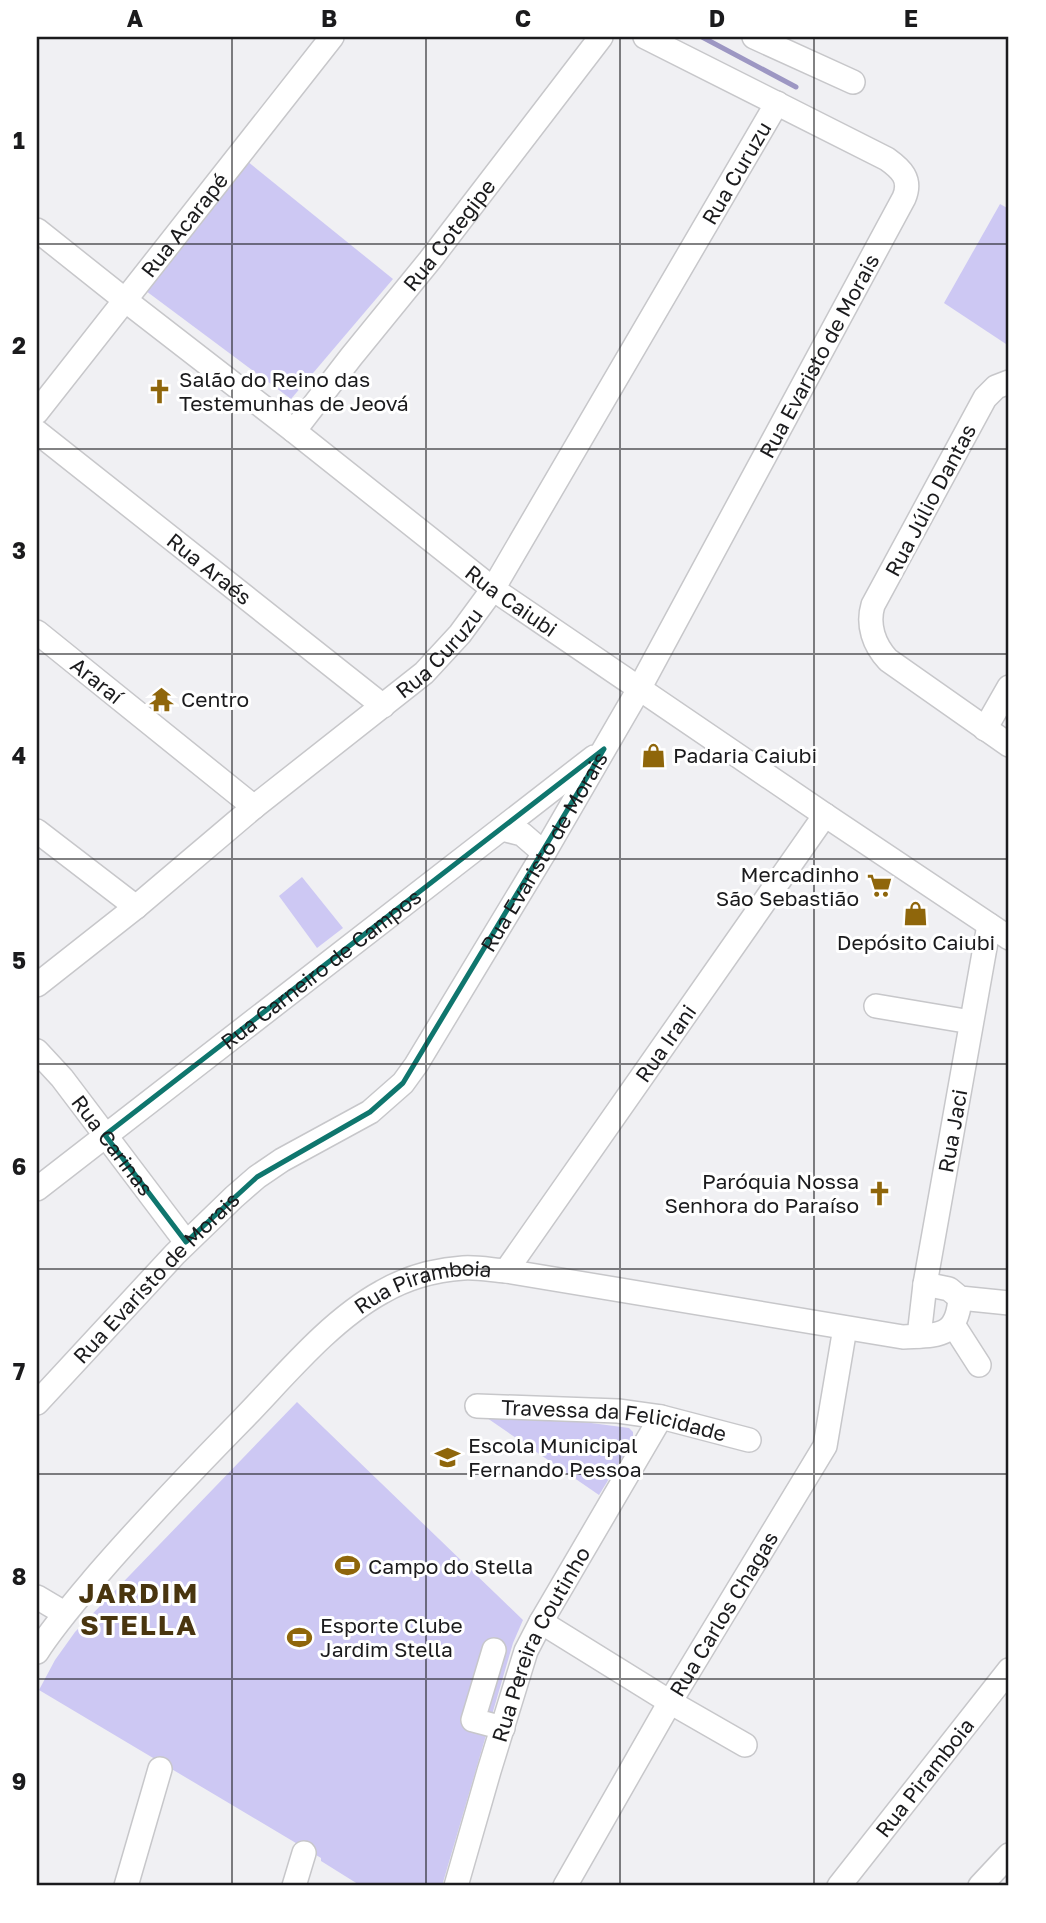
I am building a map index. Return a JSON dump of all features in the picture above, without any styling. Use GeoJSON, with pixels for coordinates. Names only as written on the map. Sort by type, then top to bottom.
{"type":"FeatureCollection","features":[{"type":"Feature","properties":{"kind":"street","name":"Rua Acarapé"},"geometry":{"type":"LineString","coordinates":[[37,412],[332,37]]}},
{"type":"Feature","properties":{"kind":"street","name":"Rua Cotegipe"},"geometry":{"type":"LineString","coordinates":[[294,431],[601,37]]}},
{"type":"Feature","properties":{"kind":"street"},"geometry":{"type":"LineString","coordinates":[[645,37],[777,103]]}},
{"type":"Feature","properties":{"kind":"street"},"geometry":{"type":"LineString","coordinates":[[754,37],[853,82]]}},
{"type":"Feature","properties":{"kind":"street","name":"Rua Evaristo de Morais"},"geometry":{"type":"LineString","coordinates":[[37,1403],[186,1242],[234,1197],[282,1160],[370,1112],[403,1083],[549,845],[639,689],[904,198],[907,185],[902,171],[887,159],[777,103]]}},
{"type":"Feature","properties":{"kind":"street","name":"Rua Curuzu"},"geometry":{"type":"LineString","coordinates":[[37,985],[136,907],[254,807],[424,673],[460,634],[493,589],[777,103]]}},
{"type":"Feature","properties":{"kind":"street","name":"Rua Caiubi"},"geometry":{"type":"LineString","coordinates":[[37,230],[493,589],[1009,938]]}},
{"type":"Feature","properties":{"kind":"street","name":"Rua Júlio Dantas"},"geometry":{"type":"LineString","coordinates":[[985,729],[888,660],[872,631],[871,612],[985,398],[996,387],[1009,382]]}},
{"type":"Feature","properties":{"kind":"street","name":"Rua Araés"},"geometry":{"type":"LineString","coordinates":[[37,432],[383,706]]}},
{"type":"Feature","properties":{"kind":"street","name":"Araraí"},"geometry":{"type":"LineString","coordinates":[[37,632],[254,807]]}},
{"type":"Feature","properties":{"kind":"street"},"geometry":{"type":"LineString","coordinates":[[1009,687],[985,729],[1009,745]]}},
{"type":"Feature","properties":{"kind":"street","name":"Rua Carneiro de Campos"},"geometry":{"type":"LineString","coordinates":[[37,1189],[604,749]]}},
{"type":"Feature","properties":{"kind":"street"},"geometry":{"type":"LineString","coordinates":[[525,811],[540,819],[549,845]]}},
{"type":"Feature","properties":{"kind":"street","name":"Rua Irani"},"geometry":{"type":"LineString","coordinates":[[506,1271],[825,815]]}},
{"type":"Feature","properties":{"kind":"street"},"geometry":{"type":"LineString","coordinates":[[502,829],[549,845]]}},
{"type":"Feature","properties":{"kind":"street"},"geometry":{"type":"LineString","coordinates":[[37,831],[136,907]]}},
{"type":"Feature","properties":{"kind":"street","name":"Rua Jaci"},"geometry":{"type":"LineString","coordinates":[[919,1336],[925,1284],[989,925]]}},
{"type":"Feature","properties":{"kind":"street"},"geometry":{"type":"LineString","coordinates":[[876,1006],[971,1022]]}},
{"type":"Feature","properties":{"kind":"street","name":"Rua Carinas"},"geometry":{"type":"LineString","coordinates":[[37,1051],[62,1078],[186,1242]]}},
{"type":"Feature","properties":{"kind":"street","name":"Rua Piramboia"},"geometry":{"type":"LineString","coordinates":[[37,1652],[53,1627],[146,1519],[293,1367],[354,1310],[382,1292],[408,1280],[465,1268],[506,1271],[903,1337],[934,1336],[954,1326]]}},
{"type":"Feature","properties":{"kind":"street"},"geometry":{"type":"LineString","coordinates":[[925,1284],[949,1289],[960,1298],[1009,1304]]}},
{"type":"Feature","properties":{"kind":"street"},"geometry":{"type":"LineString","coordinates":[[960,1298],[959,1313],[954,1326],[979,1365]]}},
{"type":"Feature","properties":{"kind":"street","name":"Rua Carlos Chagas"},"geometry":{"type":"LineString","coordinates":[[565,1886],[670,1702],[825,1447],[845,1328]]}},
{"type":"Feature","properties":{"kind":"street","name":"Travessa da Felicidade"},"geometry":{"type":"LineString","coordinates":[[477,1406],[618,1411],[661,1417],[750,1440]]}},
{"type":"Feature","properties":{"kind":"street","name":"Rua Pereira Coutinho"},"geometry":{"type":"LineString","coordinates":[[456,1886],[526,1651],[661,1417]]}},
{"type":"Feature","properties":{"kind":"street"},"geometry":{"type":"LineString","coordinates":[[37,1597],[64,1614]]}},
{"type":"Feature","properties":{"kind":"street"},"geometry":{"type":"LineString","coordinates":[[541,1622],[745,1745]]}},
{"type":"Feature","properties":{"kind":"street"},"geometry":{"type":"LineString","coordinates":[[494,1650],[473,1720],[503,1728]]}},
{"type":"Feature","properties":{"kind":"street","name":"Rua Piramboia"},"geometry":{"type":"LineString","coordinates":[[839,1886],[1009,1670]]}},
{"type":"Feature","properties":{"kind":"street"},"geometry":{"type":"LineString","coordinates":[[126,1886],[160,1769]]}},
{"type":"Feature","properties":{"kind":"street"},"geometry":{"type":"LineString","coordinates":[[294,1886],[304,1853]]}},
{"type":"Feature","properties":{"kind":"street"},"geometry":{"type":"LineString","coordinates":[[980,1886],[1009,1855]]}},
{"type":"Feature","properties":{"kind":"highlighted area"},"geometry":{"type":"Polygon","coordinates":[[[604,749],[403,1083],[370,1112],[257,1177],[186,1242],[105,1135],[604,749]]]}},
{"type":"Feature","properties":{"kind":"shaded area"},"geometry":{"type":"Polygon","coordinates":[[[247,161],[393,279],[291,399],[146,291],[247,161]]]}},
{"type":"Feature","properties":{"kind":"shaded area"},"geometry":{"type":"Polygon","coordinates":[[[1000,204],[1009,209],[1009,346],[944,303],[1000,204]]]}},
{"type":"Feature","properties":{"kind":"shaded area"},"geometry":{"type":"Polygon","coordinates":[[[302,877],[343,928],[317,948],[279,896],[302,877]]]}},
{"type":"Feature","properties":{"kind":"shaded area","name":"Esporte Clube Jardim Stella"},"geometry":{"type":"Polygon","coordinates":[[[297,1402],[523,1620],[513,1643],[442,1886],[361,1886],[321,1861],[321,1858],[39,1690],[55,1660],[75,1632],[297,1402]]]}},
{"type":"Feature","properties":{"kind":"shaded area"},"geometry":{"type":"Polygon","coordinates":[[[471,1407],[629,1428],[633,1432],[633,1440],[599,1495],[471,1407]]]}},
{"type":"Feature","properties":{"kind":"waterway"},"geometry":{"type":"LineString","coordinates":[[702,37],[796,87]]}},
{"type":"Feature","properties":{"kind":"place","name":"Salão do Reino das Testemunhas de Jeová"},"geometry":{"type":"Point","coordinates":[159,391]}},
{"type":"Feature","properties":{"kind":"place","name":"Centro"},"geometry":{"type":"Point","coordinates":[161,699]}},
{"type":"Feature","properties":{"kind":"place","name":"Padaria Caiubi"},"geometry":{"type":"Point","coordinates":[653,755]}},
{"type":"Feature","properties":{"kind":"place","name":"Mercadinho São Sebastião"},"geometry":{"type":"Point","coordinates":[879,886]}},
{"type":"Feature","properties":{"kind":"place","name":"Depósito Caiubi"},"geometry":{"type":"Point","coordinates":[916,913]}},
{"type":"Feature","properties":{"kind":"place","name":"Paróquia Nossa Senhora do Paraíso"},"geometry":{"type":"Point","coordinates":[879,1193]}},
{"type":"Feature","properties":{"kind":"place","name":"Escola Municipal Fernando Pessoa"},"geometry":{"type":"Point","coordinates":[448,1457]}},
{"type":"Feature","properties":{"kind":"place","name":"Campo do Stella"},"geometry":{"type":"Point","coordinates":[348,1566]}},
{"type":"Feature","properties":{"kind":"place","name":"Esporte Clube Jardim Stella"},"geometry":{"type":"Point","coordinates":[300,1637]}},
{"type":"Feature","properties":{"kind":"district","name":"JARDIM STELLA"},"geometry":{"type":"Point","coordinates":[139,1608]}}]}
